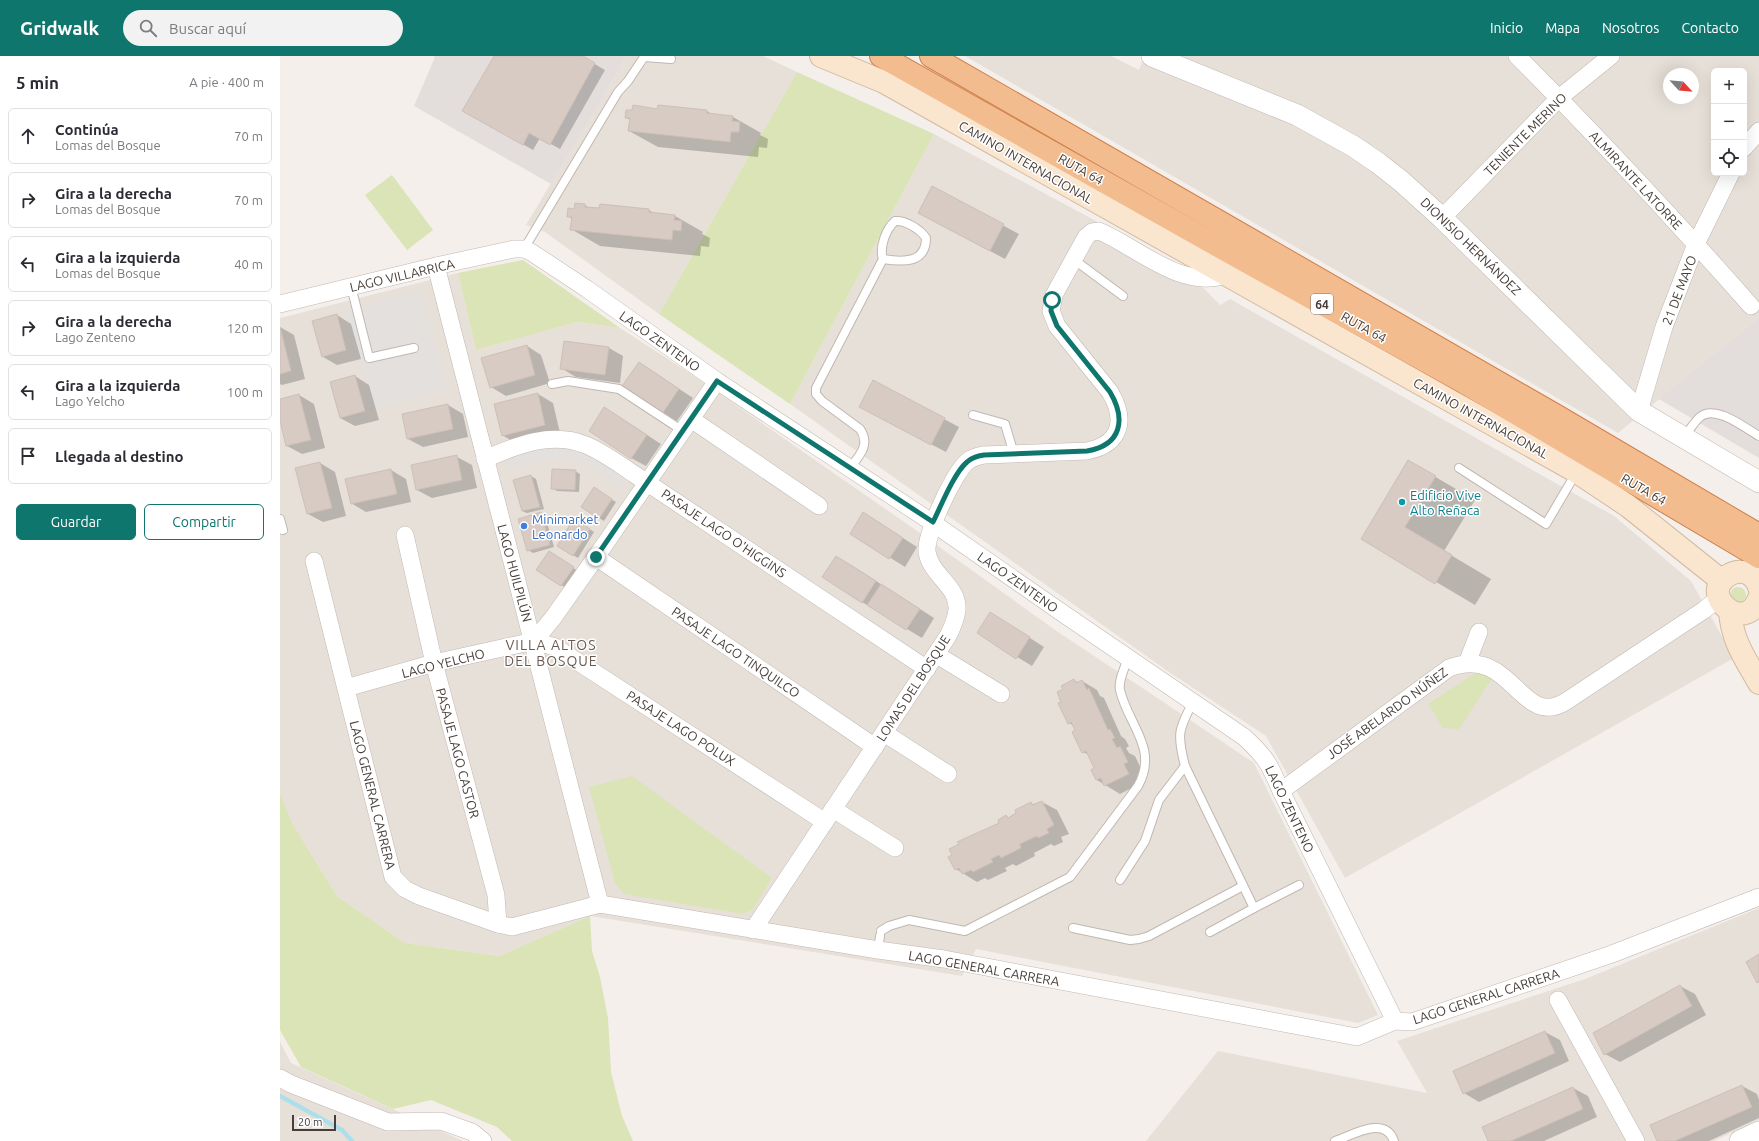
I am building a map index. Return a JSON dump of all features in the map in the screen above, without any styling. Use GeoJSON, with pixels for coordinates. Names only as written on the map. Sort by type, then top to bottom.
{"type":"FeatureCollection","features":[{"type":"Feature","properties":{"kind":"highway","name":"RUTA 64"},"geometry":{"type":"LineString","coordinates":[[881,56],[1465,383],[1759,557]]}},
{"type":"Feature","properties":{"kind":"highway","name":"RUTA 64"},"geometry":{"type":"LineString","coordinates":[[931,56],[1555,415],[1759,535]]}},
{"type":"Feature","properties":{"kind":"main road","name":"CAMINO INTERNACIONAL"},"geometry":{"type":"LineString","coordinates":[[821,56],[884,82],[1577,472],[1628,506],[1723,597]]}},
{"type":"Feature","properties":{"kind":"main road"},"geometry":{"type":"LineString","coordinates":[[1740,572],[1746,573],[1757,590],[1746,630],[1746,655],[1754,675],[1736,643],[1723,597],[1727,576],[1740,572]]}},
{"type":"Feature","properties":{"kind":"main road"},"geometry":{"type":"LineString","coordinates":[[1723,597],[1742,613],[1757,590]]}},
{"type":"Feature","properties":{"kind":"street","name":"DIONISIO HERNÁNDEZ"},"geometry":{"type":"LineString","coordinates":[[1152,56],[1296,115],[1325,130],[1378,163],[1407,186],[1442,218],[1639,411],[1759,482]]}},
{"type":"Feature","properties":{"kind":"street","name":"ALMIRANTE LATORRE"},"geometry":{"type":"LineString","coordinates":[[1517,56],[1559,98],[1755,309]]}},
{"type":"Feature","properties":{"kind":"street","name":"TENIENTE MERINO"},"geometry":{"type":"LineString","coordinates":[[1442,218],[1559,98],[1611,56]]}},
{"type":"Feature","properties":{"kind":"street"},"geometry":{"type":"LineString","coordinates":[[1747,145],[1759,131]]}},
{"type":"Feature","properties":{"kind":"street","name":"21 DE MAYO"},"geometry":{"type":"LineString","coordinates":[[1639,411],[1664,327],[1696,244],[1730,176]]}},
{"type":"Feature","properties":{"kind":"street","name":"LOMAS DEL BOSQUE"},"geometry":{"type":"LineString","coordinates":[[753,930],[937,655],[948,636],[957,610],[956,598],[952,590],[938,575],[930,563],[927,551],[928,537],[933,522],[960,470],[966,462],[973,457],[984,455],[1087,451],[1101,448],[1115,435],[1119,416],[1116,403],[1110,392],[1057,326],[1051,311],[1054,295],[1086,237],[1092,232],[1099,231],[1179,274],[1196,279],[1213,280],[1226,275]]}},
{"type":"Feature","properties":{"kind":"street","name":"LAGO VILLARRICA"},"geometry":{"type":"LineString","coordinates":[[280,304],[436,266],[514,249],[524,249]]}},
{"type":"Feature","properties":{"kind":"street","name":"LAGO ZENTENO"},"geometry":{"type":"LineString","coordinates":[[524,249],[587,289],[717,381],[849,469],[933,522],[1244,737],[1260,752],[1270,766],[1395,1021]]}},
{"type":"Feature","properties":{"kind":"street","name":"LAGO HUILPILÚN"},"geometry":{"type":"LineString","coordinates":[[436,266],[485,459],[534,641],[600,904]]}},
{"type":"Feature","properties":{"kind":"street"},"geometry":{"type":"LineString","coordinates":[[534,641],[553,618],[596,557],[646,482],[717,381]]}},
{"type":"Feature","properties":{"kind":"street"},"geometry":{"type":"LineString","coordinates":[[687,425],[819,506]]}},
{"type":"Feature","properties":{"kind":"street","name":"PASAJE LAGO O'HIGGINS"},"geometry":{"type":"LineString","coordinates":[[485,459],[502,451],[534,442],[557,438],[586,445],[646,482],[927,669]]}},
{"type":"Feature","properties":{"kind":"street","name":"PASAJE LAGO CASTOR"},"geometry":{"type":"LineString","coordinates":[[405,535],[434,663],[496,895],[498,924]]}},
{"type":"Feature","properties":{"kind":"street","name":"PASAJE LAGO TINQUILCO"},"geometry":{"type":"LineString","coordinates":[[596,557],[880,740],[948,774]]}},
{"type":"Feature","properties":{"kind":"street","name":"LAGO GENERAL CARRERA"},"geometry":{"type":"LineString","coordinates":[[314,560],[393,878],[405,889],[419,896],[498,924],[512,927],[600,904],[753,930],[880,939],[944,959],[1357,1037],[1395,1021],[1412,1022],[1612,954],[1759,897]]}},
{"type":"Feature","properties":{"kind":"street","name":"JOSÉ ABELARDO NÚÑEZ"},"geometry":{"type":"LineString","coordinates":[[1281,791],[1441,673],[1458,664],[1476,663],[1491,668],[1498,672],[1531,702],[1541,707],[1554,707],[1565,702],[1723,597]]}},
{"type":"Feature","properties":{"kind":"street"},"geometry":{"type":"LineString","coordinates":[[1467,663],[1479,632]]}},
{"type":"Feature","properties":{"kind":"street","name":"LAGO YELCHO"},"geometry":{"type":"LineString","coordinates":[[346,688],[434,663],[534,641]]}},
{"type":"Feature","properties":{"kind":"street","name":"PASAJE LAGO POLUX"},"geometry":{"type":"LineString","coordinates":[[534,641],[555,647],[829,815],[894,848]]}},
{"type":"Feature","properties":{"kind":"street"},"geometry":{"type":"LineString","coordinates":[[937,655],[1001,694]]}},
{"type":"Feature","properties":{"kind":"street"},"geometry":{"type":"LineString","coordinates":[[1558,1000],[1636,1141]]}},
{"type":"Feature","properties":{"kind":"street"},"geometry":{"type":"LineString","coordinates":[[280,1078],[291,1084],[388,1122],[441,1121],[472,1132],[483,1141]]}},
{"type":"Feature","properties":{"kind":"street"},"geometry":{"type":"LineString","coordinates":[[1740,1141],[1759,1132]]}},
{"type":"Feature","properties":{"kind":"lane"},"geometry":{"type":"LineString","coordinates":[[524,249],[618,92],[628,81],[644,57],[671,58]]}},
{"type":"Feature","properties":{"kind":"lane"},"geometry":{"type":"LineString","coordinates":[[849,469],[863,451],[866,442],[865,438],[860,430],[818,398],[816,388],[883,259],[881,253],[882,246],[891,225],[895,221],[901,221],[922,232],[926,238],[924,250],[919,256],[900,262],[883,259]]}},
{"type":"Feature","properties":{"kind":"lane"},"geometry":{"type":"LineString","coordinates":[[1073,259],[1123,296]]}},
{"type":"Feature","properties":{"kind":"lane"},"geometry":{"type":"LineString","coordinates":[[351,286],[369,358],[414,348]]}},
{"type":"Feature","properties":{"kind":"lane"},"geometry":{"type":"LineString","coordinates":[[552,384],[568,381],[619,389],[687,425]]}},
{"type":"Feature","properties":{"kind":"lane"},"geometry":{"type":"LineString","coordinates":[[1684,437],[1700,416],[1713,413],[1726,417],[1759,436]]}},
{"type":"Feature","properties":{"kind":"lane"},"geometry":{"type":"LineString","coordinates":[[973,415],[1005,424],[1014,454]]}},
{"type":"Feature","properties":{"kind":"lane"},"geometry":{"type":"LineString","coordinates":[[1459,468],[1546,524],[1577,472]]}},
{"type":"Feature","properties":{"kind":"lane"},"geometry":{"type":"LineString","coordinates":[[280,519],[283,530]]}},
{"type":"Feature","properties":{"kind":"lane"},"geometry":{"type":"LineString","coordinates":[[880,939],[889,926],[909,920],[965,931],[1070,877],[1138,786],[1144,775],[1146,764],[1144,748],[1119,689],[1122,674],[1128,658]]}},
{"type":"Feature","properties":{"kind":"lane"},"geometry":{"type":"LineString","coordinates":[[1193,702],[1180,729],[1180,742],[1185,766],[1254,908]]}},
{"type":"Feature","properties":{"kind":"lane"},"geometry":{"type":"LineString","coordinates":[[1120,880],[1145,841],[1159,800],[1185,766]]}},
{"type":"Feature","properties":{"kind":"lane"},"geometry":{"type":"LineString","coordinates":[[1210,932],[1299,885]]}},
{"type":"Feature","properties":{"kind":"lane"},"geometry":{"type":"LineString","coordinates":[[1073,928],[1130,940],[1139,939],[1149,936],[1243,886]]}},
{"type":"Feature","properties":{"kind":"lane"},"geometry":{"type":"LineString","coordinates":[[1335,1141],[1376,1127],[1385,1128],[1389,1131],[1394,1141]]}},
{"type":"Feature","properties":{"kind":"shaded area"},"geometry":{"type":"Polygon","coordinates":[[[433,56],[627,56],[551,184],[414,106],[435,57],[433,56]]]}},
{"type":"Feature","properties":{"kind":"shaded area"},"geometry":{"type":"Polygon","coordinates":[[[627,56],[763,56],[797,72],[659,314],[545,232],[526,225],[627,56]]]}},
{"type":"Feature","properties":{"kind":"shaded area"},"geometry":{"type":"Polygon","coordinates":[[[965,56],[1111,56],[1139,70],[1144,56],[1759,56],[1759,318],[1618,433],[965,56]]]}},
{"type":"Feature","properties":{"kind":"shaded area"},"geometry":{"type":"Polygon","coordinates":[[[934,134],[1185,269],[1220,305],[1230,299],[1614,516],[1691,581],[1734,658],[1345,878],[1266,736],[1169,672],[790,404],[934,134]]]}},
{"type":"Feature","properties":{"kind":"shaded area"},"geometry":{"type":"Polygon","coordinates":[[[458,273],[476,350],[577,322],[620,328],[694,376],[910,526],[1058,632],[1254,763],[1378,1015],[1358,1023],[976,949],[962,976],[590,916],[499,956],[405,943],[337,896],[292,823],[280,842],[280,318],[458,273]]]}},
{"type":"Feature","properties":{"kind":"shaded area"},"geometry":{"type":"Polygon","coordinates":[[[420,291],[447,388],[373,409],[346,311],[420,291]]]}},
{"type":"Feature","properties":{"kind":"shaded area"},"geometry":{"type":"Polygon","coordinates":[[[1759,318],[1759,458],[1659,399],[1759,318]]]}},
{"type":"Feature","properties":{"kind":"shaded area"},"geometry":{"type":"Polygon","coordinates":[[[553,443],[589,451],[628,477],[621,488],[587,465],[555,458],[506,469],[502,455],[553,443]]]}},
{"type":"Feature","properties":{"kind":"shaded area"},"geometry":{"type":"Polygon","coordinates":[[[1759,908],[1759,1120],[1714,1141],[1146,1141],[1218,1051],[1427,1093],[1397,1041],[1585,979],[1759,908]]]}},
{"type":"Feature","properties":{"kind":"shaded area"},"geometry":{"type":"Polygon","coordinates":[[[280,1042],[291,1063],[463,1141],[280,1141],[280,1042]]]}},
{"type":"Feature","properties":{"kind":"green space"},"geometry":{"type":"Polygon","coordinates":[[[797,72],[934,134],[790,404],[659,314],[797,72]]]}},
{"type":"Feature","properties":{"kind":"green space"},"geometry":{"type":"Polygon","coordinates":[[[392,175],[433,230],[407,250],[365,195],[392,175]]]}},
{"type":"Feature","properties":{"kind":"green space"},"geometry":{"type":"Polygon","coordinates":[[[523,260],[620,328],[577,322],[476,350],[458,273],[523,260]]]}},
{"type":"Feature","properties":{"kind":"green space"},"geometry":{"type":"Polygon","coordinates":[[[1735,587],[1741,587],[1746,592],[1744,601],[1741,603],[1735,603],[1730,598],[1730,592],[1735,587]]]}},
{"type":"Feature","properties":{"kind":"green space"},"geometry":{"type":"Polygon","coordinates":[[[1477,672],[1493,677],[1459,729],[1443,728],[1428,704],[1477,672]]]}},
{"type":"Feature","properties":{"kind":"green space"},"geometry":{"type":"Polygon","coordinates":[[[632,776],[772,878],[753,909],[743,914],[624,894],[615,883],[589,787],[632,776]]]}},
{"type":"Feature","properties":{"kind":"green space"},"geometry":{"type":"Polygon","coordinates":[[[280,794],[292,823],[337,896],[405,943],[499,956],[590,916],[592,951],[600,977],[608,1018],[611,1072],[622,1116],[633,1141],[512,1141],[497,1127],[431,1100],[393,1109],[301,1067],[280,1030],[280,794]]]}},
{"type":"Feature","properties":{"kind":"building"},"geometry":{"type":"Polygon","coordinates":[[[494,56],[583,56],[595,63],[550,145],[529,133],[523,145],[462,111],[494,56]]]}},
{"type":"Feature","properties":{"kind":"building"},"geometry":{"type":"Polygon","coordinates":[[[633,105],[657,109],[658,105],[707,110],[707,113],[733,116],[732,121],[740,122],[739,132],[731,132],[730,142],[628,131],[630,118],[625,118],[626,110],[632,110],[633,105]]]}},
{"type":"Feature","properties":{"kind":"building"},"geometry":{"type":"Polygon","coordinates":[[[932,186],[1004,224],[990,251],[918,213],[932,186]]]}},
{"type":"Feature","properties":{"kind":"building"},"geometry":{"type":"Polygon","coordinates":[[[575,203],[585,204],[585,207],[599,208],[600,204],[649,209],[649,212],[675,215],[674,220],[682,221],[681,231],[673,230],[672,240],[570,230],[572,217],[567,217],[568,208],[574,209],[575,203]]]}},
{"type":"Feature","properties":{"kind":"building"},"geometry":{"type":"Polygon","coordinates":[[[337,314],[346,350],[322,357],[312,321],[337,314]]]}},
{"type":"Feature","properties":{"kind":"building"},"geometry":{"type":"Polygon","coordinates":[[[280,327],[291,371],[280,374],[280,327]]]}},
{"type":"Feature","properties":{"kind":"building"},"geometry":{"type":"Polygon","coordinates":[[[564,341],[609,347],[605,375],[560,369],[564,341]]]}},
{"type":"Feature","properties":{"kind":"building"},"geometry":{"type":"Polygon","coordinates":[[[527,345],[535,375],[490,388],[481,358],[527,345]]]}},
{"type":"Feature","properties":{"kind":"building"},"geometry":{"type":"Polygon","coordinates":[[[639,362],[679,389],[662,414],[622,386],[639,362]]]}},
{"type":"Feature","properties":{"kind":"building"},"geometry":{"type":"Polygon","coordinates":[[[355,375],[365,411],[340,418],[330,382],[355,375]]]}},
{"type":"Feature","properties":{"kind":"building"},"geometry":{"type":"Polygon","coordinates":[[[873,380],[945,418],[931,445],[859,407],[873,380]]]}},
{"type":"Feature","properties":{"kind":"building"},"geometry":{"type":"Polygon","coordinates":[[[538,393],[545,425],[502,436],[494,404],[538,393]]]}},
{"type":"Feature","properties":{"kind":"building"},"geometry":{"type":"Polygon","coordinates":[[[299,394],[311,440],[286,446],[280,421],[280,399],[299,394]]]}},
{"type":"Feature","properties":{"kind":"building"},"geometry":{"type":"Polygon","coordinates":[[[448,404],[453,429],[407,439],[402,414],[448,404]]]}},
{"type":"Feature","properties":{"kind":"building"},"geometry":{"type":"Polygon","coordinates":[[[604,407],[647,435],[631,459],[589,431],[604,407]]]}},
{"type":"Feature","properties":{"kind":"building"},"geometry":{"type":"Polygon","coordinates":[[[457,455],[462,480],[416,490],[411,465],[457,455]]]}},
{"type":"Feature","properties":{"kind":"building","name":"Edificio Vive Alto Reñaca"},"geometry":{"type":"Polygon","coordinates":[[[1408,460],[1436,476],[1405,527],[1452,555],[1435,584],[1361,539],[1408,460]]]}},
{"type":"Feature","properties":{"kind":"building"},"geometry":{"type":"Polygon","coordinates":[[[320,462],[332,508],[307,514],[295,468],[320,462]]]}},
{"type":"Feature","properties":{"kind":"building"},"geometry":{"type":"Polygon","coordinates":[[[391,469],[397,494],[351,504],[345,479],[391,469]]]}},
{"type":"Feature","properties":{"kind":"building"},"geometry":{"type":"Polygon","coordinates":[[[552,469],[576,470],[575,490],[551,489],[552,469]]]}},
{"type":"Feature","properties":{"kind":"building"},"geometry":{"type":"Polygon","coordinates":[[[531,475],[540,507],[522,511],[513,480],[531,475]]]}},
{"type":"Feature","properties":{"kind":"building"},"geometry":{"type":"Polygon","coordinates":[[[594,487],[612,499],[599,519],[581,507],[594,487]]]}},
{"type":"Feature","properties":{"kind":"building"},"geometry":{"type":"Polygon","coordinates":[[[541,512],[550,545],[527,551],[518,519],[541,512]]]}},
{"type":"Feature","properties":{"kind":"building"},"geometry":{"type":"Polygon","coordinates":[[[863,512],[903,538],[889,559],[850,534],[863,512]]]}},
{"type":"Feature","properties":{"kind":"building"},"geometry":{"type":"Polygon","coordinates":[[[574,518],[590,529],[573,556],[557,546],[574,518]]]}},
{"type":"Feature","properties":{"kind":"building"},"geometry":{"type":"Polygon","coordinates":[[[549,551],[574,567],[561,586],[536,570],[549,551]]]}},
{"type":"Feature","properties":{"kind":"building"},"geometry":{"type":"Polygon","coordinates":[[[836,556],[876,581],[862,603],[822,577],[836,556]]]}},
{"type":"Feature","properties":{"kind":"building"},"geometry":{"type":"Polygon","coordinates":[[[881,584],[920,609],[906,630],[867,605],[881,584]]]}},
{"type":"Feature","properties":{"kind":"building"},"geometry":{"type":"Polygon","coordinates":[[[990,612],[1030,637],[1016,659],[977,633],[990,612]]]}},
{"type":"Feature","properties":{"kind":"building"},"geometry":{"type":"Polygon","coordinates":[[[1074,679],[1076,683],[1082,680],[1087,690],[1089,688],[1108,730],[1110,729],[1115,738],[1112,739],[1117,748],[1120,746],[1128,762],[1124,764],[1129,774],[1104,786],[1101,778],[1096,780],[1091,770],[1094,768],[1086,751],[1082,753],[1072,732],[1075,730],[1071,722],[1068,724],[1058,703],[1061,702],[1057,692],[1063,689],[1061,686],[1074,679]]]}},
{"type":"Feature","properties":{"kind":"building"},"geometry":{"type":"Polygon","coordinates":[[[1042,801],[1054,825],[1047,829],[1049,833],[1038,838],[1037,836],[1020,844],[1021,848],[1001,858],[999,855],[991,859],[993,862],[973,872],[971,870],[962,874],[959,868],[955,870],[948,857],[952,855],[949,849],[959,844],[957,842],[999,823],[998,820],[1006,815],[1008,818],[1016,813],[1015,810],[1031,802],[1032,805],[1042,801]]]}},
{"type":"Feature","properties":{"kind":"building"},"geometry":{"type":"Polygon","coordinates":[[[1759,954],[1759,982],[1757,983],[1746,962],[1759,954]]]}},
{"type":"Feature","properties":{"kind":"building"},"geometry":{"type":"Polygon","coordinates":[[[1680,985],[1692,1006],[1604,1055],[1593,1033],[1680,985]]]}},
{"type":"Feature","properties":{"kind":"building"},"geometry":{"type":"Polygon","coordinates":[[[1545,1031],[1555,1053],[1463,1094],[1453,1071],[1545,1031]]]}},
{"type":"Feature","properties":{"kind":"building"},"geometry":{"type":"Polygon","coordinates":[[[1742,1085],[1752,1107],[1675,1141],[1657,1141],[1650,1125],[1742,1085]]]}},
{"type":"Feature","properties":{"kind":"building"},"geometry":{"type":"Polygon","coordinates":[[[1573,1087],[1583,1109],[1511,1141],[1488,1141],[1482,1127],[1573,1087]]]}},
{"type":"Feature","properties":{"kind":"waterway"},"geometry":{"type":"LineString","coordinates":[[280,1096],[342,1130],[352,1141]]}},
{"type":"Feature","properties":{"kind":"place","name":"Edificio Vive Alto Reñaca"},"geometry":{"type":"Point","coordinates":[1402,502]}},
{"type":"Feature","properties":{"kind":"place","name":"Minimarket Leonardo"},"geometry":{"type":"Point","coordinates":[524,526]}},
{"type":"Feature","properties":{"kind":"district","name":"VILLA ALTOS DEL BOSQUE"},"geometry":{"type":"Point","coordinates":[551,654]}},
{"type":"Feature","properties":{"kind":"route"},"geometry":{"type":"LineString","coordinates":[[596,557],[646,482],[717,381],[849,469],[933,522],[960,470],[966,462],[973,457],[984,455],[1087,451],[1101,448],[1115,435],[1119,416],[1116,403],[1110,392],[1057,326],[1051,311],[1052,300]]}}]}
